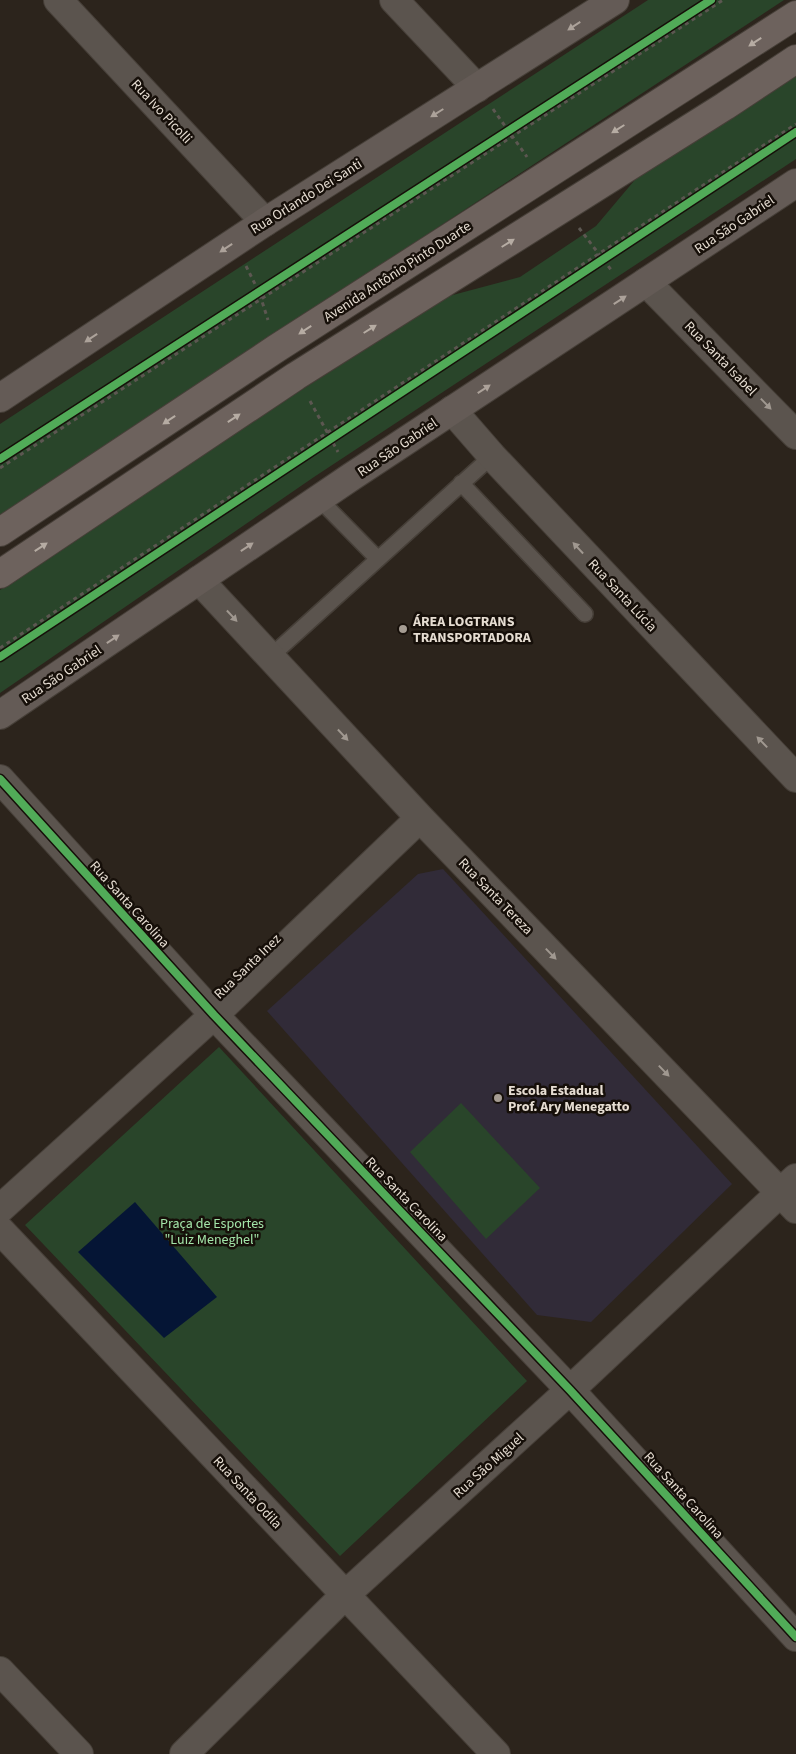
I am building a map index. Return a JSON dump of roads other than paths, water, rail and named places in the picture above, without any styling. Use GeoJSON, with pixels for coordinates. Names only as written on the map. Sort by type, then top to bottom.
{"type":"FeatureCollection","features":[{"type":"Feature","properties":{"kind":"main road","name":"Rua Orlando Dei Santi"},"geometry":{"type":"LineString","coordinates":[[0,398],[265,222],[615,0]]}},
{"type":"Feature","properties":{"kind":"main road","name":"Avenida Antônio Pinto Duarte"},"geometry":{"type":"LineString","coordinates":[[0,532],[285,342],[796,15]]}},
{"type":"Feature","properties":{"kind":"main road"},"geometry":{"type":"LineString","coordinates":[[0,574],[305,371],[796,59]]}},
{"type":"Feature","properties":{"kind":"main road","name":"Rua São Gabriel"},"geometry":{"type":"LineString","coordinates":[[0,715],[452,410],[796,183]]}},
{"type":"Feature","properties":{"kind":"street","name":"Rua Ivo Picolli"},"geometry":{"type":"LineString","coordinates":[[58,0],[265,222]]}},
{"type":"Feature","properties":{"kind":"street"},"geometry":{"type":"LineString","coordinates":[[394,0],[477,88]]}},
{"type":"Feature","properties":{"kind":"street","name":"Rua Santa Isabel"},"geometry":{"type":"LineString","coordinates":[[646,282],[796,435]]}},
{"type":"Feature","properties":{"kind":"street","name":"Rua Santa Lúcia"},"geometry":{"type":"LineString","coordinates":[[452,410],[492,456],[796,778]]}},
{"type":"Feature","properties":{"kind":"street","name":"Rua Santa Tereza"},"geometry":{"type":"LineString","coordinates":[[199,580],[420,818],[791,1193]]}},
{"type":"Feature","properties":{"kind":"street","name":"Rua Santa Carolina"},"geometry":{"type":"LineString","coordinates":[[0,778],[214,1015],[570,1390],[796,1637]]}},
{"type":"Feature","properties":{"kind":"street","name":"Rua Santa Inez"},"geometry":{"type":"LineString","coordinates":[[0,1209],[214,1015],[420,818]]}},
{"type":"Feature","properties":{"kind":"street","name":"Rua São Miguel"},"geometry":{"type":"LineString","coordinates":[[184,1754],[345,1595],[570,1390],[791,1193]]}},
{"type":"Feature","properties":{"kind":"street","name":"Rua Santa Odila"},"geometry":{"type":"LineString","coordinates":[[0,1230],[496,1754]]}},
{"type":"Feature","properties":{"kind":"street"},"geometry":{"type":"LineString","coordinates":[[0,1671],[79,1754]]}},
{"type":"Feature","properties":{"kind":"lane"},"geometry":{"type":"LineString","coordinates":[[270,657],[492,456]]}},
{"type":"Feature","properties":{"kind":"lane"},"geometry":{"type":"LineString","coordinates":[[461,483],[585,614]]}},
{"type":"Feature","properties":{"kind":"lane"},"geometry":{"type":"LineString","coordinates":[[319,499],[378,558]]}},
{"type":"Feature","properties":{"kind":"water"},"geometry":{"type":"Polygon","coordinates":[[[135,1202],[217,1297],[164,1338],[78,1252],[135,1202]]]}},
{"type":"Feature","properties":{"kind":"place","name":"ÁREA LOGTRANS TRANSPORTADORA"},"geometry":{"type":"Point","coordinates":[403,629]}},
{"type":"Feature","properties":{"kind":"place","name":"Escola Estadual Prof. Ary Menegatto"},"geometry":{"type":"Point","coordinates":[498,1098]}},
{"type":"Feature","properties":{"kind":"park label","name":"Praça de Esportes \"Luiz Meneghel\""},"geometry":{"type":"Point","coordinates":[212,1232]}}]}
